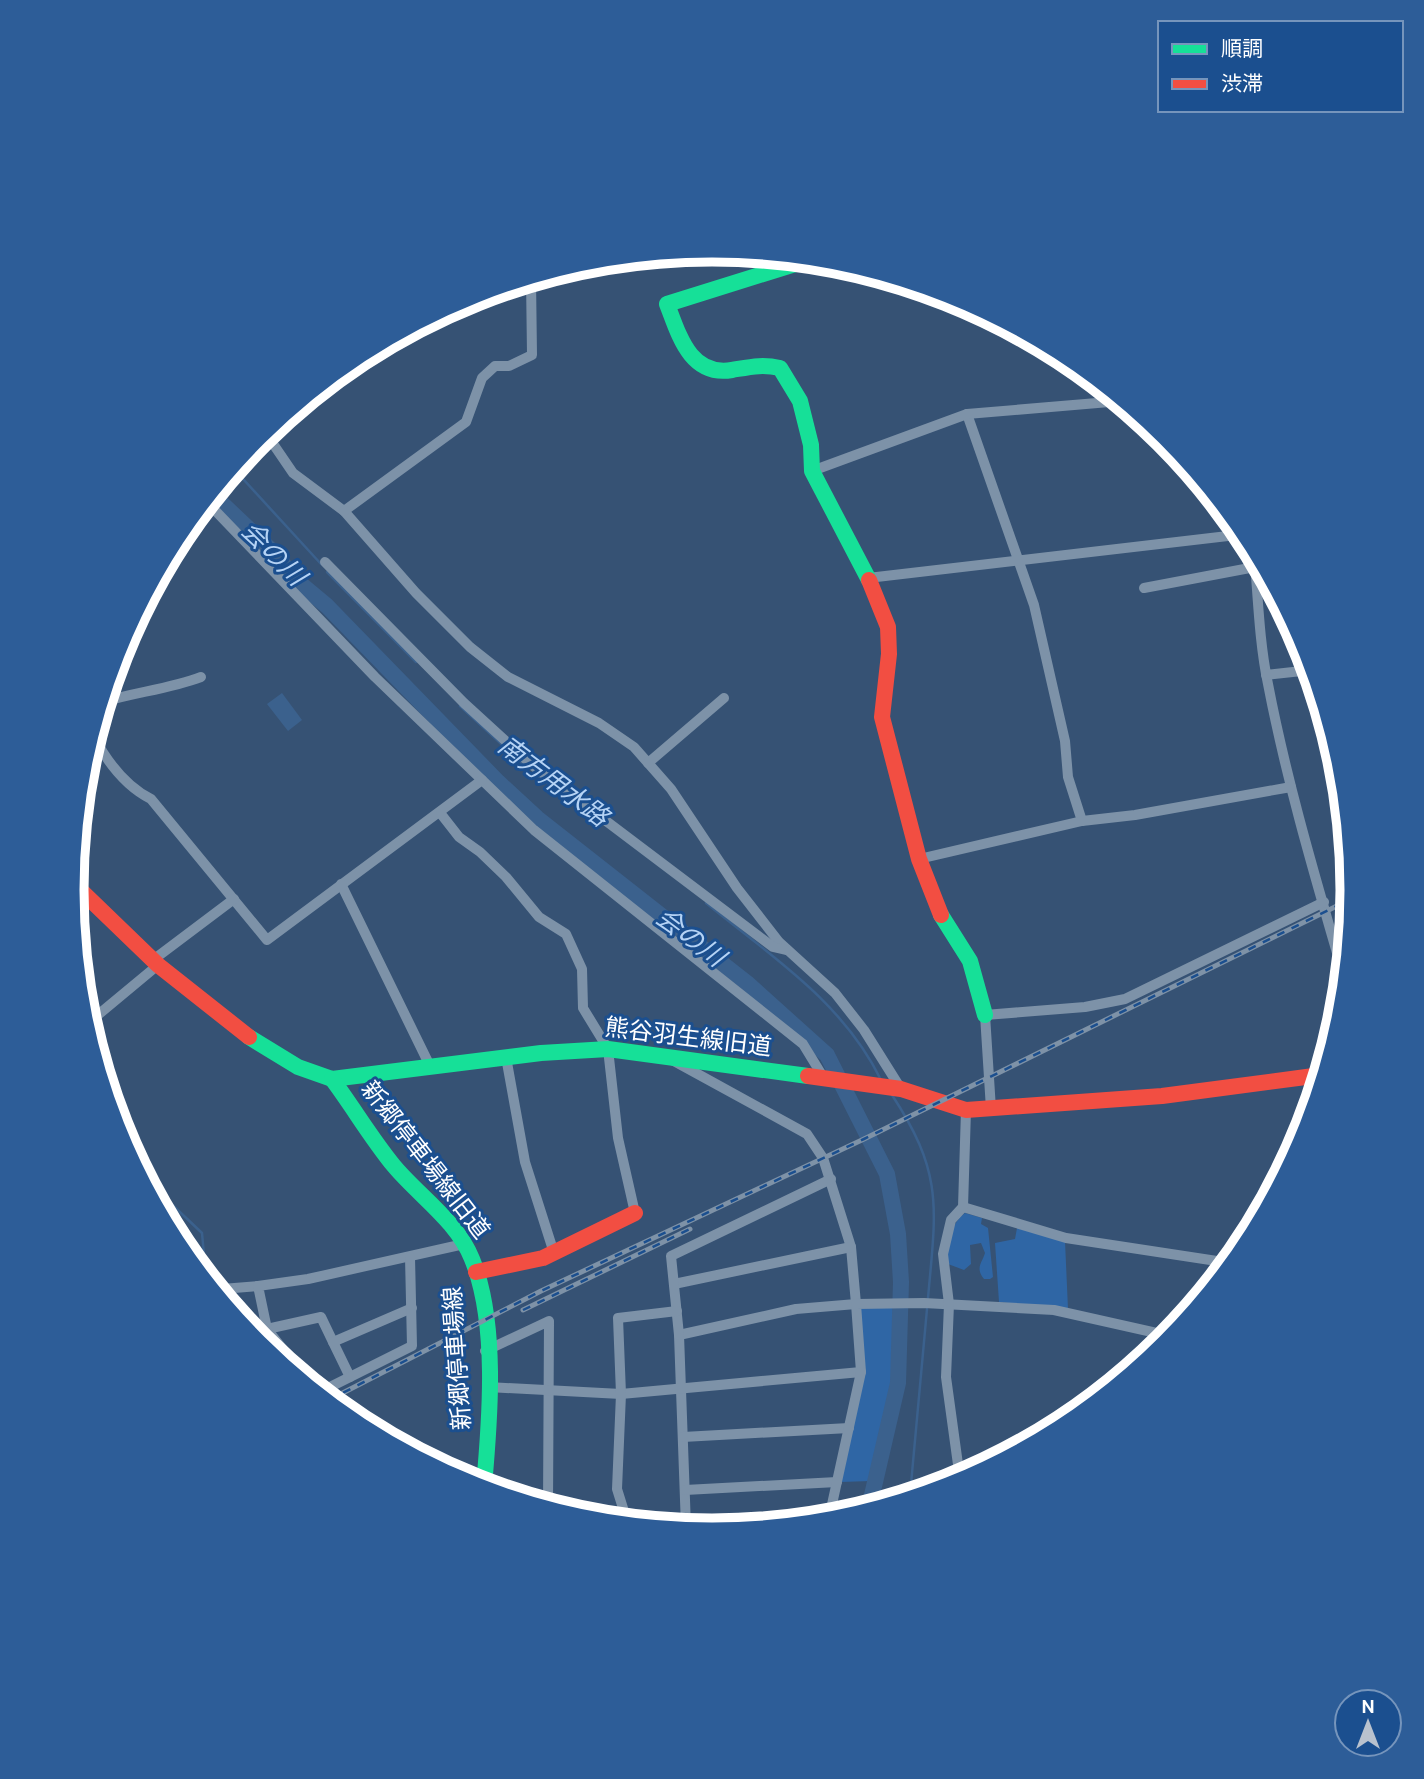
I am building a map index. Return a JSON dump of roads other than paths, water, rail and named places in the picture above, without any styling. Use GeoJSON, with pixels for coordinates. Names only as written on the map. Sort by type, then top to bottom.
{"type":"FeatureCollection","features":[{"type":"Feature","properties":{"kind":"street"},"geometry":{"type":"LineString","coordinates":[[787,266],[667,304],[690,356],[702,369],[725,372],[760,362],[779,368],[800,401],[811,445],[812,471],[869,578],[888,627],[882,717],[919,859],[945,926],[970,961],[985,1015],[990,1109]]}},
{"type":"Feature","properties":{"kind":"street"},"geometry":{"type":"LineString","coordinates":[[344,511],[466,422],[482,378],[495,366],[509,366],[532,355],[531,288]]}},
{"type":"Feature","properties":{"kind":"street"},"geometry":{"type":"LineString","coordinates":[[812,471],[968,414],[1108,402]]}},
{"type":"Feature","properties":{"kind":"street"},"geometry":{"type":"LineString","coordinates":[[968,414],[1034,605],[1065,741],[1068,777],[1082,821]]}},
{"type":"Feature","properties":{"kind":"street"},"geometry":{"type":"LineString","coordinates":[[272,442],[293,473],[344,511],[416,593],[470,647],[508,677],[599,723],[634,747],[690,816],[737,888],[788,951],[835,993],[864,1030],[901,1089]]}},
{"type":"Feature","properties":{"kind":"street"},"geometry":{"type":"LineString","coordinates":[[213,508],[366,668],[534,830],[803,1044],[816,1061],[825,1080]]}},
{"type":"Feature","properties":{"kind":"street"},"geometry":{"type":"LineString","coordinates":[[869,578],[1230,536]]}},
{"type":"Feature","properties":{"kind":"street"},"geometry":{"type":"LineString","coordinates":[[325,562],[464,704],[532,765],[773,947],[788,951]]}},
{"type":"Feature","properties":{"kind":"street"},"geometry":{"type":"LineString","coordinates":[[1144,588],[1251,568]]}},
{"type":"Feature","properties":{"kind":"street"},"geometry":{"type":"LineString","coordinates":[[1256,576],[1266,675],[1302,837],[1337,951]]}},
{"type":"Feature","properties":{"kind":"street"},"geometry":{"type":"LineString","coordinates":[[1266,675],[1301,671]]}},
{"type":"Feature","properties":{"kind":"street"},"geometry":{"type":"LineString","coordinates":[[114,699],[166,690],[201,677]]}},
{"type":"Feature","properties":{"kind":"street"},"geometry":{"type":"LineString","coordinates":[[648,763],[724,698]]}},
{"type":"Feature","properties":{"kind":"street"},"geometry":{"type":"LineString","coordinates":[[100,748],[136,791],[151,799],[267,940],[441,814],[482,780]]}},
{"type":"Feature","properties":{"kind":"street"},"geometry":{"type":"LineString","coordinates":[[919,859],[1082,821],[1135,815],[1291,788]]}},
{"type":"Feature","properties":{"kind":"street"},"geometry":{"type":"LineString","coordinates":[[441,814],[459,837],[506,877],[539,917],[566,934],[582,969],[583,1008],[608,1049],[618,1138],[635,1213]]}},
{"type":"Feature","properties":{"kind":"street"},"geometry":{"type":"LineString","coordinates":[[341,884],[430,1066]]}},
{"type":"Feature","properties":{"kind":"street"},"geometry":{"type":"LineString","coordinates":[[84,894],[155,963],[274,1055],[332,1079]]}},
{"type":"Feature","properties":{"kind":"street"},"geometry":{"type":"LineString","coordinates":[[97,1015],[234,898]]}},
{"type":"Feature","properties":{"kind":"street"},"geometry":{"type":"LineString","coordinates":[[985,1015],[1085,1007],[1125,999],[1324,902]]}},
{"type":"Feature","properties":{"kind":"street","name":"熊谷羽生線旧道"},"geometry":{"type":"LineString","coordinates":[[332,1079],[506,1057],[608,1049],[901,1089],[966,1110],[1162,1096],[1312,1076]]}},
{"type":"Feature","properties":{"kind":"street"},"geometry":{"type":"LineString","coordinates":[[506,1057],[525,1162],[554,1253]]}},
{"type":"Feature","properties":{"kind":"street"},"geometry":{"type":"LineString","coordinates":[[670,1059],[807,1134],[823,1158],[831,1179],[851,1247],[860,1372],[832,1506]]}},
{"type":"Feature","properties":{"kind":"street","name":"新郷停車場線旧道"},"geometry":{"type":"LineString","coordinates":[[332,1079],[393,1166],[464,1244],[476,1272]]}},
{"type":"Feature","properties":{"kind":"street"},"geometry":{"type":"LineString","coordinates":[[958,1467],[946,1377],[948,1304],[943,1254],[951,1220],[963,1207],[966,1110]]}},
{"type":"Feature","properties":{"kind":"street"},"geometry":{"type":"LineString","coordinates":[[686,1517],[679,1335],[671,1255],[831,1179]]}},
{"type":"Feature","properties":{"kind":"street"},"geometry":{"type":"LineString","coordinates":[[963,1207],[1066,1238],[1218,1261]]}},
{"type":"Feature","properties":{"kind":"street","name":"新郷停車場線"},"geometry":{"type":"LineString","coordinates":[[484,1475],[488,1387],[476,1272],[531,1262],[635,1213]]}},
{"type":"Feature","properties":{"kind":"street"},"geometry":{"type":"LineString","coordinates":[[227,1289],[308,1279],[464,1244]]}},
{"type":"Feature","properties":{"kind":"street"},"geometry":{"type":"LineString","coordinates":[[674,1284],[851,1247]]}},
{"type":"Feature","properties":{"kind":"street"},"geometry":{"type":"LineString","coordinates":[[329,1387],[412,1346],[410,1257]]}},
{"type":"Feature","properties":{"kind":"street"},"geometry":{"type":"LineString","coordinates":[[258,1286],[267,1329],[279,1344]]}},
{"type":"Feature","properties":{"kind":"street"},"geometry":{"type":"LineString","coordinates":[[679,1335],[796,1309],[899,1302],[1054,1310],[1157,1333]]}},
{"type":"Feature","properties":{"kind":"street"},"geometry":{"type":"LineString","coordinates":[[333,1342],[412,1308]]}},
{"type":"Feature","properties":{"kind":"street"},"geometry":{"type":"LineString","coordinates":[[624,1511],[617,1489],[621,1394],[618,1318],[677,1311]]}},
{"type":"Feature","properties":{"kind":"street"},"geometry":{"type":"LineString","coordinates":[[267,1329],[321,1317],[350,1377]]}},
{"type":"Feature","properties":{"kind":"street"},"geometry":{"type":"LineString","coordinates":[[485,1351],[550,1321],[547,1390],[548,1496]]}},
{"type":"Feature","properties":{"kind":"street"},"geometry":{"type":"LineString","coordinates":[[488,1387],[621,1394],[860,1372]]}},
{"type":"Feature","properties":{"kind":"street"},"geometry":{"type":"LineString","coordinates":[[683,1437],[849,1429]]}},
{"type":"Feature","properties":{"kind":"street"},"geometry":{"type":"LineString","coordinates":[[685,1490],[837,1482]]}},
{"type":"Feature","properties":{"kind":"waterway","name":"南方用水路"},"geometry":{"type":"LineString","coordinates":[[240,475],[321,564]]}},
{"type":"Feature","properties":{"kind":"waterway","name":"会の川"},"geometry":{"type":"LineString","coordinates":[[219,501],[537,818],[747,983],[827,1055],[887,1174],[898,1234],[901,1282],[898,1383],[872,1497]]}},
{"type":"Feature","properties":{"kind":"waterway","name":"南方用水路"},"geometry":{"type":"LineString","coordinates":[[327,572],[416,662]]}},
{"type":"Feature","properties":{"kind":"waterway","name":"南方用水路"},"geometry":{"type":"LineString","coordinates":[[460,706],[525,766]]}},
{"type":"Feature","properties":{"kind":"waterway","name":"南方用水路"},"geometry":{"type":"LineString","coordinates":[[533,772],[550,785]]}},
{"type":"Feature","properties":{"kind":"waterway","name":"南方用水路"},"geometry":{"type":"LineString","coordinates":[[706,903],[804,982],[826,1004],[847,1027],[881,1080]]}},
{"type":"Feature","properties":{"kind":"waterway","name":"南方用水路"},"geometry":{"type":"LineString","coordinates":[[892,1095],[921,1147],[932,1192],[934,1215],[928,1298]]}},
{"type":"Feature","properties":{"kind":"waterway"},"geometry":{"type":"LineString","coordinates":[[166,1199],[202,1233],[204,1258]]}},
{"type":"Feature","properties":{"kind":"waterway","name":"南方用水路"},"geometry":{"type":"LineString","coordinates":[[911,1485],[927,1309]]}},
{"type":"Feature","properties":{"kind":"railway"},"geometry":{"type":"LineString","coordinates":[[339,1395],[541,1291],[864,1139],[1340,905]]}},
{"type":"Feature","properties":{"kind":"railway"},"geometry":{"type":"LineString","coordinates":[[523,1310],[690,1229]]}}]}
